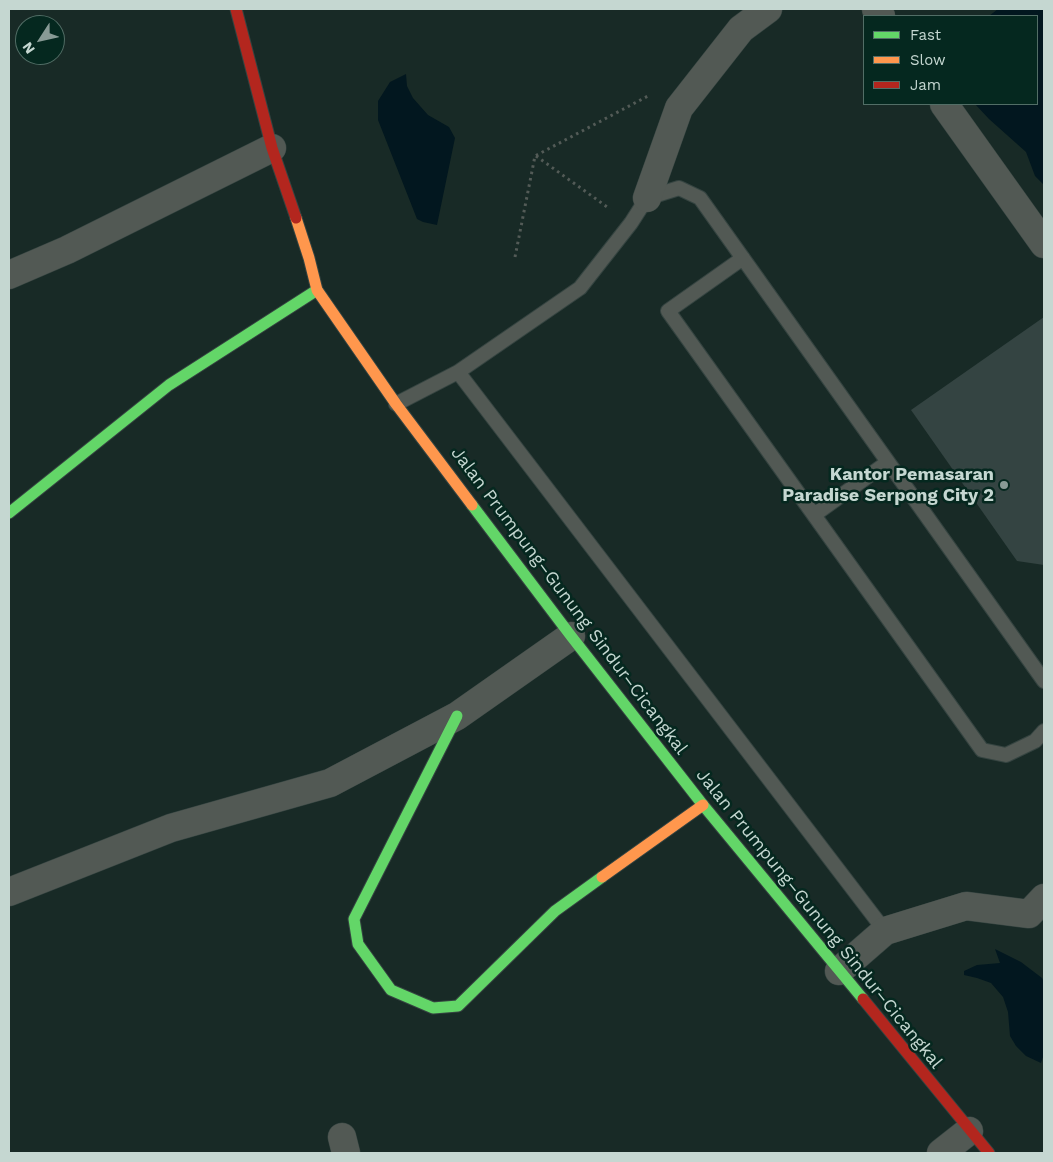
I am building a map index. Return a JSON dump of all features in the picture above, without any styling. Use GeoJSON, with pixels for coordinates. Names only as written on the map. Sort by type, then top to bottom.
{"type":"FeatureCollection","features":[{"type":"Feature","properties":{"kind":"main road","name":"Jalan Prumpung–Gunung Sindur–Cicangkal"},"geometry":{"type":"LineString","coordinates":[[236,9],[272,148],[309,258],[317,290],[396,404],[571,636],[703,804],[969,1131],[989,1153]]}},
{"type":"Feature","properties":{"kind":"main road"},"geometry":{"type":"LineString","coordinates":[[9,513],[169,385],[317,290]]}},
{"type":"Feature","properties":{"kind":"main road"},"geometry":{"type":"LineString","coordinates":[[456,716],[354,919],[358,944],[391,990],[433,1008],[458,1006],[555,911],[703,804]]}},
{"type":"Feature","properties":{"kind":"street"},"geometry":{"type":"LineString","coordinates":[[647,198],[679,108],[741,29],[768,9]]}},
{"type":"Feature","properties":{"kind":"street"},"geometry":{"type":"LineString","coordinates":[[945,105],[1044,244]]}},
{"type":"Feature","properties":{"kind":"street"},"geometry":{"type":"LineString","coordinates":[[9,275],[67,250],[272,148]]}},
{"type":"Feature","properties":{"kind":"street"},"geometry":{"type":"LineString","coordinates":[[9,892],[171,828],[330,783],[456,716],[571,636]]}},
{"type":"Feature","properties":{"kind":"street"},"geometry":{"type":"LineString","coordinates":[[839,971],[885,931],[966,906],[1039,914]]}},
{"type":"Feature","properties":{"kind":"street"},"geometry":{"type":"LineString","coordinates":[[941,1153],[969,1131]]}},
{"type":"Feature","properties":{"kind":"lane"},"geometry":{"type":"LineString","coordinates":[[396,404],[458,372],[580,288],[631,223],[647,198],[679,188],[700,198],[1044,681]]}},
{"type":"Feature","properties":{"kind":"lane"},"geometry":{"type":"LineString","coordinates":[[743,258],[668,311],[982,750],[1006,755],[1035,741],[1044,731]]}},
{"type":"Feature","properties":{"kind":"lane"},"geometry":{"type":"LineString","coordinates":[[458,372],[885,931]]}},
{"type":"Feature","properties":{"kind":"lane"},"geometry":{"type":"LineString","coordinates":[[814,515],[888,462]]}},
{"type":"Feature","properties":{"kind":"path"},"geometry":{"type":"LineString","coordinates":[[535,156],[648,96]]}},
{"type":"Feature","properties":{"kind":"path"},"geometry":{"type":"LineString","coordinates":[[535,156],[631,223]]}},
{"type":"Feature","properties":{"kind":"path"},"geometry":{"type":"LineString","coordinates":[[514,257],[535,156]]}},
{"type":"Feature","properties":{"kind":"water"},"geometry":{"type":"Polygon","coordinates":[[[998,9],[1044,9],[1044,185],[1035,176],[1026,152],[976,105],[1038,105],[1038,15],[990,15],[998,9]]]}},
{"type":"Feature","properties":{"kind":"water"},"geometry":{"type":"Polygon","coordinates":[[[406,74],[407,86],[413,98],[428,115],[449,127],[455,138],[437,225],[417,219],[378,120],[378,101],[390,82],[406,74]]]}},
{"type":"Feature","properties":{"kind":"water"},"geometry":{"type":"Polygon","coordinates":[[[995,949],[1021,962],[1042,978],[1044,982],[1044,1054],[1041,1063],[1026,1056],[1016,1046],[1010,1036],[1008,1012],[1003,997],[991,983],[964,975],[964,971],[977,965],[1000,963],[995,949]]]}},
{"type":"Feature","properties":{"kind":"building","name":"Kantor Pemasaran Paradise Serpong City 2"},"geometry":{"type":"Polygon","coordinates":[[[1044,317],[1044,565],[1017,561],[911,410],[1044,317]]]}},
{"type":"Feature","properties":{"kind":"traffic: fast"},"geometry":{"type":"LineString","coordinates":[[9,513],[169,385],[317,290]]}},
{"type":"Feature","properties":{"kind":"traffic: fast"},"geometry":{"type":"LineString","coordinates":[[472,505],[703,805],[863,999]]}},
{"type":"Feature","properties":{"kind":"traffic: fast"},"geometry":{"type":"LineString","coordinates":[[457,716],[354,919],[358,944],[391,990],[433,1008],[458,1006],[555,911],[602,877]]}},
{"type":"Feature","properties":{"kind":"traffic: slow"},"geometry":{"type":"LineString","coordinates":[[296,218],[317,290],[396,404],[472,505]]}},
{"type":"Feature","properties":{"kind":"traffic: slow"},"geometry":{"type":"LineString","coordinates":[[602,877],[703,805]]}},
{"type":"Feature","properties":{"kind":"traffic: jam"},"geometry":{"type":"LineString","coordinates":[[236,9],[272,148],[296,218]]}},
{"type":"Feature","properties":{"kind":"traffic: jam"},"geometry":{"type":"LineString","coordinates":[[863,999],[989,1153]]}},
{"type":"Feature","properties":{"kind":"place","name":"Kantor Pemasaran Paradise Serpong City 2"},"geometry":{"type":"Point","coordinates":[1004,485]}}]}
